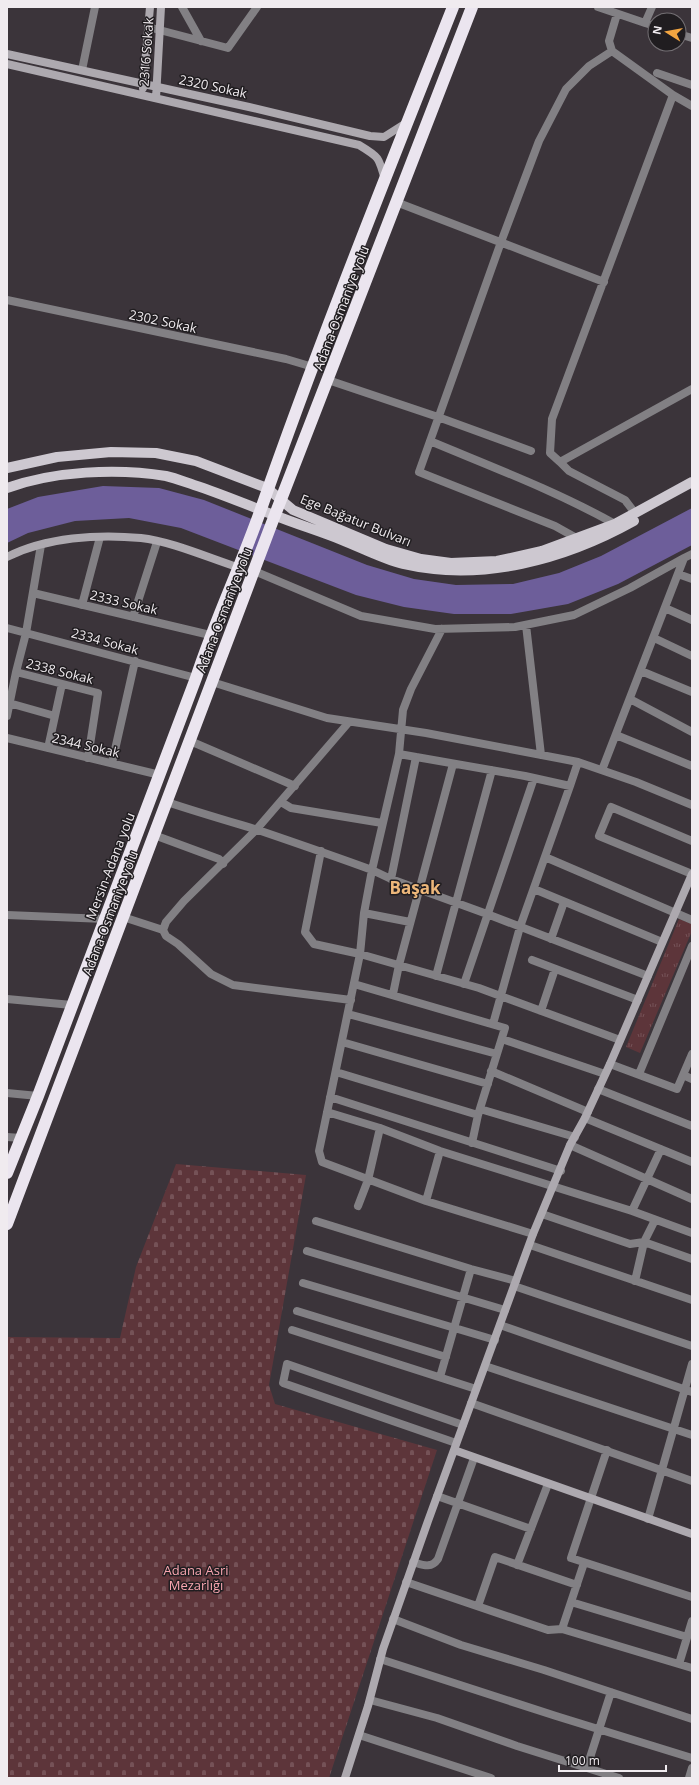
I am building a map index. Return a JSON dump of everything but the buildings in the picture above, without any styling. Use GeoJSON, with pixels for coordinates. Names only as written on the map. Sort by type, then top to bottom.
{"type":"FeatureCollection","features":[{"type":"Feature","properties":{"kind":"highway","name":"Adana-Osmaniye yolu"},"geometry":{"type":"LineString","coordinates":[[237,567],[260,512],[313,367],[453,7]]}},
{"type":"Feature","properties":{"kind":"highway","name":"Adana-Osmaniye yolu"},"geometry":{"type":"LineString","coordinates":[[7,1224],[281,499],[472,7]]}},
{"type":"Feature","properties":{"kind":"highway","name":"Mersin-Adana yolu"},"geometry":{"type":"LineString","coordinates":[[7,1173],[38,1096],[160,775],[196,678],[210,635],[237,567]]}},
{"type":"Feature","properties":{"kind":"main road","name":"Ege Bağatur Bulvarı"},"geometry":{"type":"LineString","coordinates":[[7,468],[57,457],[111,452],[156,453],[196,461],[268,488],[293,510],[386,549],[421,559],[452,563],[497,561],[542,551],[615,524],[692,482]]}},
{"type":"Feature","properties":{"kind":"main road","name":"Ege Bağatur Bulvarı"},"geometry":{"type":"LineString","coordinates":[[7,488],[21,483],[68,475],[116,472],[167,476],[213,491],[274,518],[402,564],[444,570],[487,570],[523,565],[588,544],[610,535],[692,489]]}},
{"type":"Feature","properties":{"kind":"street"},"geometry":{"type":"LineString","coordinates":[[82,70],[95,7]]}},
{"type":"Feature","properties":{"kind":"street","name":"2316 Sokak"},"geometry":{"type":"LineString","coordinates":[[141,95],[144,83],[150,7]]}},
{"type":"Feature","properties":{"kind":"street","name":"2316 Sokak"},"geometry":{"type":"LineString","coordinates":[[156,98],[161,7]]}},
{"type":"Feature","properties":{"kind":"street"},"geometry":{"type":"LineString","coordinates":[[182,7],[201,40]]}},
{"type":"Feature","properties":{"kind":"street"},"geometry":{"type":"LineString","coordinates":[[148,28],[159,29],[228,48],[257,7]]}},
{"type":"Feature","properties":{"kind":"street"},"geometry":{"type":"LineString","coordinates":[[598,7],[645,23],[652,7]]}},
{"type":"Feature","properties":{"kind":"street"},"geometry":{"type":"LineString","coordinates":[[617,14],[609,41],[612,50],[673,95],[692,106]]}},
{"type":"Feature","properties":{"kind":"street"},"geometry":{"type":"LineString","coordinates":[[588,544],[555,526],[419,472],[501,242],[539,141],[566,89],[589,66],[612,50]]}},
{"type":"Feature","properties":{"kind":"street","name":"2320 Sokak"},"geometry":{"type":"LineString","coordinates":[[7,54],[144,83],[370,136],[384,137],[393,133],[408,121]]}},
{"type":"Feature","properties":{"kind":"street","name":"2320 Sokak"},"geometry":{"type":"LineString","coordinates":[[7,64],[359,145],[380,161],[385,181]]}},
{"type":"Feature","properties":{"kind":"street"},"geometry":{"type":"LineString","coordinates":[[657,73],[692,85]]}},
{"type":"Feature","properties":{"kind":"street"},"geometry":{"type":"LineString","coordinates":[[635,513],[625,500],[569,471],[550,453],[552,419],[673,95]]}},
{"type":"Feature","properties":{"kind":"street"},"geometry":{"type":"LineString","coordinates":[[396,202],[604,282]]}},
{"type":"Feature","properties":{"kind":"street","name":"2302 Sokak"},"geometry":{"type":"LineString","coordinates":[[7,300],[286,359],[313,367]]}},
{"type":"Feature","properties":{"kind":"street"},"geometry":{"type":"LineString","coordinates":[[328,380],[438,417],[531,451]]}},
{"type":"Feature","properties":{"kind":"street"},"geometry":{"type":"LineString","coordinates":[[560,462],[692,389]]}},
{"type":"Feature","properties":{"kind":"street"},"geometry":{"type":"LineString","coordinates":[[430,442],[509,473],[591,510],[615,524]]}},
{"type":"Feature","properties":{"kind":"street"},"geometry":{"type":"LineString","coordinates":[[7,557],[23,549],[61,540],[100,537],[142,538],[181,548],[237,567]]}},
{"type":"Feature","properties":{"kind":"street"},"geometry":{"type":"LineString","coordinates":[[82,605],[100,537]]}},
{"type":"Feature","properties":{"kind":"street"},"geometry":{"type":"LineString","coordinates":[[132,617],[157,542]]}},
{"type":"Feature","properties":{"kind":"street"},"geometry":{"type":"LineString","coordinates":[[7,716],[26,633],[41,545]]}},
{"type":"Feature","properties":{"kind":"street"},"geometry":{"type":"LineString","coordinates":[[254,571],[361,616],[435,629],[515,627],[574,615],[630,588],[692,554]]}},
{"type":"Feature","properties":{"kind":"street"},"geometry":{"type":"LineString","coordinates":[[602,770],[684,558]]}},
{"type":"Feature","properties":{"kind":"street"},"geometry":{"type":"LineString","coordinates":[[678,574],[692,579]]}},
{"type":"Feature","properties":{"kind":"street","name":"2333 Sokak"},"geometry":{"type":"LineString","coordinates":[[33,593],[210,635]]}},
{"type":"Feature","properties":{"kind":"street"},"geometry":{"type":"LineString","coordinates":[[665,608],[692,620]]}},
{"type":"Feature","properties":{"kind":"street"},"geometry":{"type":"LineString","coordinates":[[526,625],[541,755]]}},
{"type":"Feature","properties":{"kind":"street","name":"2334 Sokak"},"geometry":{"type":"LineString","coordinates":[[7,628],[196,678]]}},
{"type":"Feature","properties":{"kind":"street"},"geometry":{"type":"LineString","coordinates":[[442,629],[407,699],[402,716],[399,754],[372,870],[364,912],[360,954],[319,1151],[321,1160],[324,1164],[426,1201],[533,1234]]}},
{"type":"Feature","properties":{"kind":"street"},"geometry":{"type":"LineString","coordinates":[[654,638],[692,656]]}},
{"type":"Feature","properties":{"kind":"street"},"geometry":{"type":"LineString","coordinates":[[112,763],[135,661]]}},
{"type":"Feature","properties":{"kind":"street"},"geometry":{"type":"LineString","coordinates":[[641,671],[692,692]]}},
{"type":"Feature","properties":{"kind":"street","name":"2338 Sokak"},"geometry":{"type":"LineString","coordinates":[[16,672],[98,693],[88,758]]}},
{"type":"Feature","properties":{"kind":"street"},"geometry":{"type":"LineString","coordinates":[[212,682],[327,718],[401,729],[578,762],[636,782],[692,805]]}},
{"type":"Feature","properties":{"kind":"street"},"geometry":{"type":"LineString","coordinates":[[48,748],[62,684]]}},
{"type":"Feature","properties":{"kind":"street"},"geometry":{"type":"LineString","coordinates":[[630,699],[692,732]]}},
{"type":"Feature","properties":{"kind":"street"},"geometry":{"type":"LineString","coordinates":[[9,703],[55,716]]}},
{"type":"Feature","properties":{"kind":"street"},"geometry":{"type":"LineString","coordinates":[[163,930],[166,922],[184,901],[256,830],[349,722]]}},
{"type":"Feature","properties":{"kind":"street"},"geometry":{"type":"LineString","coordinates":[[616,735],[692,766]]}},
{"type":"Feature","properties":{"kind":"street","name":"2344 Sokak"},"geometry":{"type":"LineString","coordinates":[[7,738],[160,775]]}},
{"type":"Feature","properties":{"kind":"street"},"geometry":{"type":"LineString","coordinates":[[190,741],[295,786]]}},
{"type":"Feature","properties":{"kind":"street"},"geometry":{"type":"LineString","coordinates":[[399,754],[492,770],[570,786]]}},
{"type":"Feature","properties":{"kind":"street"},"geometry":{"type":"LineString","coordinates":[[391,879],[416,758]]}},
{"type":"Feature","properties":{"kind":"street"},"geometry":{"type":"LineString","coordinates":[[492,1024],[520,927],[578,762]]}},
{"type":"Feature","properties":{"kind":"street"},"geometry":{"type":"LineString","coordinates":[[393,994],[410,922],[453,764]]}},
{"type":"Feature","properties":{"kind":"street"},"geometry":{"type":"LineString","coordinates":[[436,976],[492,770]]}},
{"type":"Feature","properties":{"kind":"street"},"geometry":{"type":"LineString","coordinates":[[464,984],[534,778]]}},
{"type":"Feature","properties":{"kind":"street"},"geometry":{"type":"LineString","coordinates":[[167,802],[322,851],[391,879],[648,976]]}},
{"type":"Feature","properties":{"kind":"street"},"geometry":{"type":"LineString","coordinates":[[280,802],[291,808],[382,822]]}},
{"type":"Feature","properties":{"kind":"street"},"geometry":{"type":"LineString","coordinates":[[345,1778],[370,1700],[380,1659],[393,1619],[533,1234],[561,1171],[570,1145],[610,1064],[692,874],[600,836],[611,807],[692,841]]}},
{"type":"Feature","properties":{"kind":"street"},"geometry":{"type":"LineString","coordinates":[[154,835],[213,857],[223,864]]}},
{"type":"Feature","properties":{"kind":"street"},"geometry":{"type":"LineString","coordinates":[[322,851],[305,932],[314,944],[360,954],[464,984],[620,1040]]}},
{"type":"Feature","properties":{"kind":"street"},"geometry":{"type":"LineString","coordinates":[[545,857],[692,920]]}},
{"type":"Feature","properties":{"kind":"street"},"geometry":{"type":"LineString","coordinates":[[534,889],[662,942]]}},
{"type":"Feature","properties":{"kind":"street"},"geometry":{"type":"LineString","coordinates":[[551,939],[564,902]]}},
{"type":"Feature","properties":{"kind":"street"},"geometry":{"type":"LineString","coordinates":[[364,912],[410,922]]}},
{"type":"Feature","properties":{"kind":"street"},"geometry":{"type":"LineString","coordinates":[[7,916],[105,919]]}},
{"type":"Feature","properties":{"kind":"street"},"geometry":{"type":"LineString","coordinates":[[123,917],[163,930],[166,936],[211,974],[233,985],[351,1000]]}},
{"type":"Feature","properties":{"kind":"street"},"geometry":{"type":"LineString","coordinates":[[639,1074],[692,946]]}},
{"type":"Feature","properties":{"kind":"street"},"geometry":{"type":"LineString","coordinates":[[532,960],[638,1000]]}},
{"type":"Feature","properties":{"kind":"street"},"geometry":{"type":"LineString","coordinates":[[541,1011],[555,969]]}},
{"type":"Feature","properties":{"kind":"street"},"geometry":{"type":"LineString","coordinates":[[354,984],[393,994],[505,1028],[479,1112],[472,1143]]}},
{"type":"Feature","properties":{"kind":"street"},"geometry":{"type":"LineString","coordinates":[[7,999],[72,1005]]}},
{"type":"Feature","properties":{"kind":"street"},"geometry":{"type":"LineString","coordinates":[[348,1014],[497,1054]]}},
{"type":"Feature","properties":{"kind":"street"},"geometry":{"type":"LineString","coordinates":[[502,1039],[605,1074]]}},
{"type":"Feature","properties":{"kind":"street"},"geometry":{"type":"LineString","coordinates":[[342,1042],[488,1084]]}},
{"type":"Feature","properties":{"kind":"street"},"geometry":{"type":"LineString","coordinates":[[610,1064],[677,1088],[692,1054]]}},
{"type":"Feature","properties":{"kind":"street"},"geometry":{"type":"LineString","coordinates":[[336,1072],[575,1137]]}},
{"type":"Feature","properties":{"kind":"street"},"geometry":{"type":"LineString","coordinates":[[491,1072],[692,1162]]}},
{"type":"Feature","properties":{"kind":"street"},"geometry":{"type":"LineString","coordinates":[[683,1075],[692,1079]]}},
{"type":"Feature","properties":{"kind":"street"},"geometry":{"type":"LineString","coordinates":[[598,1089],[692,1126]]}},
{"type":"Feature","properties":{"kind":"street"},"geometry":{"type":"LineString","coordinates":[[7,1093],[38,1096]]}},
{"type":"Feature","properties":{"kind":"street"},"geometry":{"type":"LineString","coordinates":[[330,1097],[561,1171]]}},
{"type":"Feature","properties":{"kind":"street"},"geometry":{"type":"LineString","coordinates":[[327,1112],[380,1128],[440,1151],[632,1212],[692,1233]]}},
{"type":"Feature","properties":{"kind":"street"},"geometry":{"type":"LineString","coordinates":[[358,1206],[368,1180],[380,1128]]}},
{"type":"Feature","properties":{"kind":"street"},"geometry":{"type":"LineString","coordinates":[[7,1137],[21,1138]]}},
{"type":"Feature","properties":{"kind":"street"},"geometry":{"type":"LineString","coordinates":[[570,1145],[692,1199]]}},
{"type":"Feature","properties":{"kind":"street"},"geometry":{"type":"LineString","coordinates":[[632,1212],[646,1178],[661,1149]]}},
{"type":"Feature","properties":{"kind":"street"},"geometry":{"type":"LineString","coordinates":[[426,1201],[440,1151]]}},
{"type":"Feature","properties":{"kind":"street"},"geometry":{"type":"LineString","coordinates":[[542,1214],[630,1244],[644,1242],[692,1259]]}},
{"type":"Feature","properties":{"kind":"street"},"geometry":{"type":"LineString","coordinates":[[635,1281],[644,1242],[655,1220]]}},
{"type":"Feature","properties":{"kind":"street"},"geometry":{"type":"LineString","coordinates":[[316,1221],[515,1283],[692,1346]]}},
{"type":"Feature","properties":{"kind":"street"},"geometry":{"type":"LineString","coordinates":[[530,1245],[692,1300]]}},
{"type":"Feature","properties":{"kind":"street"},"geometry":{"type":"LineString","coordinates":[[307,1251],[505,1310]]}},
{"type":"Feature","properties":{"kind":"street"},"geometry":{"type":"LineString","coordinates":[[440,1377],[464,1298],[471,1269]]}},
{"type":"Feature","properties":{"kind":"street"},"geometry":{"type":"LineString","coordinates":[[303,1283],[495,1340]]}},
{"type":"Feature","properties":{"kind":"street"},"geometry":{"type":"LineString","coordinates":[[297,1311],[446,1357]]}},
{"type":"Feature","properties":{"kind":"street"},"geometry":{"type":"LineString","coordinates":[[500,1325],[688,1390]]}},
{"type":"Feature","properties":{"kind":"street"},"geometry":{"type":"LineString","coordinates":[[292,1330],[476,1389]]}},
{"type":"Feature","properties":{"kind":"street"},"geometry":{"type":"LineString","coordinates":[[463,1425],[287,1364],[282,1383],[455,1447],[474,1458],[692,1534]]}},
{"type":"Feature","properties":{"kind":"street"},"geometry":{"type":"LineString","coordinates":[[648,1519],[663,1470],[673,1429],[688,1390],[692,1364]]}},
{"type":"Feature","properties":{"kind":"street"},"geometry":{"type":"LineString","coordinates":[[485,1366],[692,1435]]}},
{"type":"Feature","properties":{"kind":"street"},"geometry":{"type":"LineString","coordinates":[[471,1403],[692,1481]]}},
{"type":"Feature","properties":{"kind":"street"},"geometry":{"type":"LineString","coordinates":[[607,1450],[572,1558],[692,1597]]}},
{"type":"Feature","properties":{"kind":"street"},"geometry":{"type":"LineString","coordinates":[[413,1562],[426,1566],[432,1565],[436,1561],[474,1458]]}},
{"type":"Feature","properties":{"kind":"street"},"geometry":{"type":"LineString","coordinates":[[517,1565],[548,1484]]}},
{"type":"Feature","properties":{"kind":"street"},"geometry":{"type":"LineString","coordinates":[[437,1496],[531,1529]]}},
{"type":"Feature","properties":{"kind":"street"},"geometry":{"type":"LineString","coordinates":[[478,1606],[495,1557],[577,1585]]}},
{"type":"Feature","properties":{"kind":"street"},"geometry":{"type":"LineString","coordinates":[[562,1629],[584,1563]]}},
{"type":"Feature","properties":{"kind":"street"},"geometry":{"type":"LineString","coordinates":[[406,1582],[548,1630],[562,1629],[692,1668]]}},
{"type":"Feature","properties":{"kind":"street"},"geometry":{"type":"LineString","coordinates":[[571,1602],[688,1636]]}},
{"type":"Feature","properties":{"kind":"street"},"geometry":{"type":"LineString","coordinates":[[393,1619],[461,1645],[692,1719]]}},
{"type":"Feature","properties":{"kind":"street"},"geometry":{"type":"LineString","coordinates":[[679,1664],[692,1621]]}},
{"type":"Feature","properties":{"kind":"street"},"geometry":{"type":"LineString","coordinates":[[380,1659],[692,1758]]}},
{"type":"Feature","properties":{"kind":"street"},"geometry":{"type":"LineString","coordinates":[[587,1768],[611,1692]]}},
{"type":"Feature","properties":{"kind":"street"},"geometry":{"type":"LineString","coordinates":[[370,1700],[437,1718],[517,1746],[619,1778]]}},
{"type":"Feature","properties":{"kind":"street"},"geometry":{"type":"LineString","coordinates":[[359,1735],[491,1778]]}},
{"type":"Feature","properties":{"kind":"street"},"geometry":{"type":"LineString","coordinates":[[689,1778],[692,1768]]}},
{"type":"Feature","properties":{"kind":"green space"},"geometry":{"type":"Polygon","coordinates":[[[679,919],[692,924],[692,931],[640,1053],[626,1047],[679,919]]]}},
{"type":"Feature","properties":{"kind":"green space","name":"Adana Asri Mezarlığı"},"geometry":{"type":"Polygon","coordinates":[[[176,1164],[306,1175],[269,1385],[275,1404],[437,1450],[329,1778],[7,1778],[7,1337],[120,1338],[136,1267],[176,1164]]]}},
{"type":"Feature","properties":{"kind":"shaded area"},"geometry":{"type":"Polygon","coordinates":[[[103,486],[159,488],[204,500],[367,565],[414,579],[456,585],[513,584],[559,573],[601,556],[692,508],[692,545],[618,584],[568,604],[511,614],[454,614],[404,607],[356,595],[181,528],[129,518],[75,521],[28,533],[7,543],[7,509],[38,497],[103,486]]]}},
{"type":"Feature","properties":{"kind":"district","name":"Başak"},"geometry":{"type":"Point","coordinates":[415,888]}}]}
